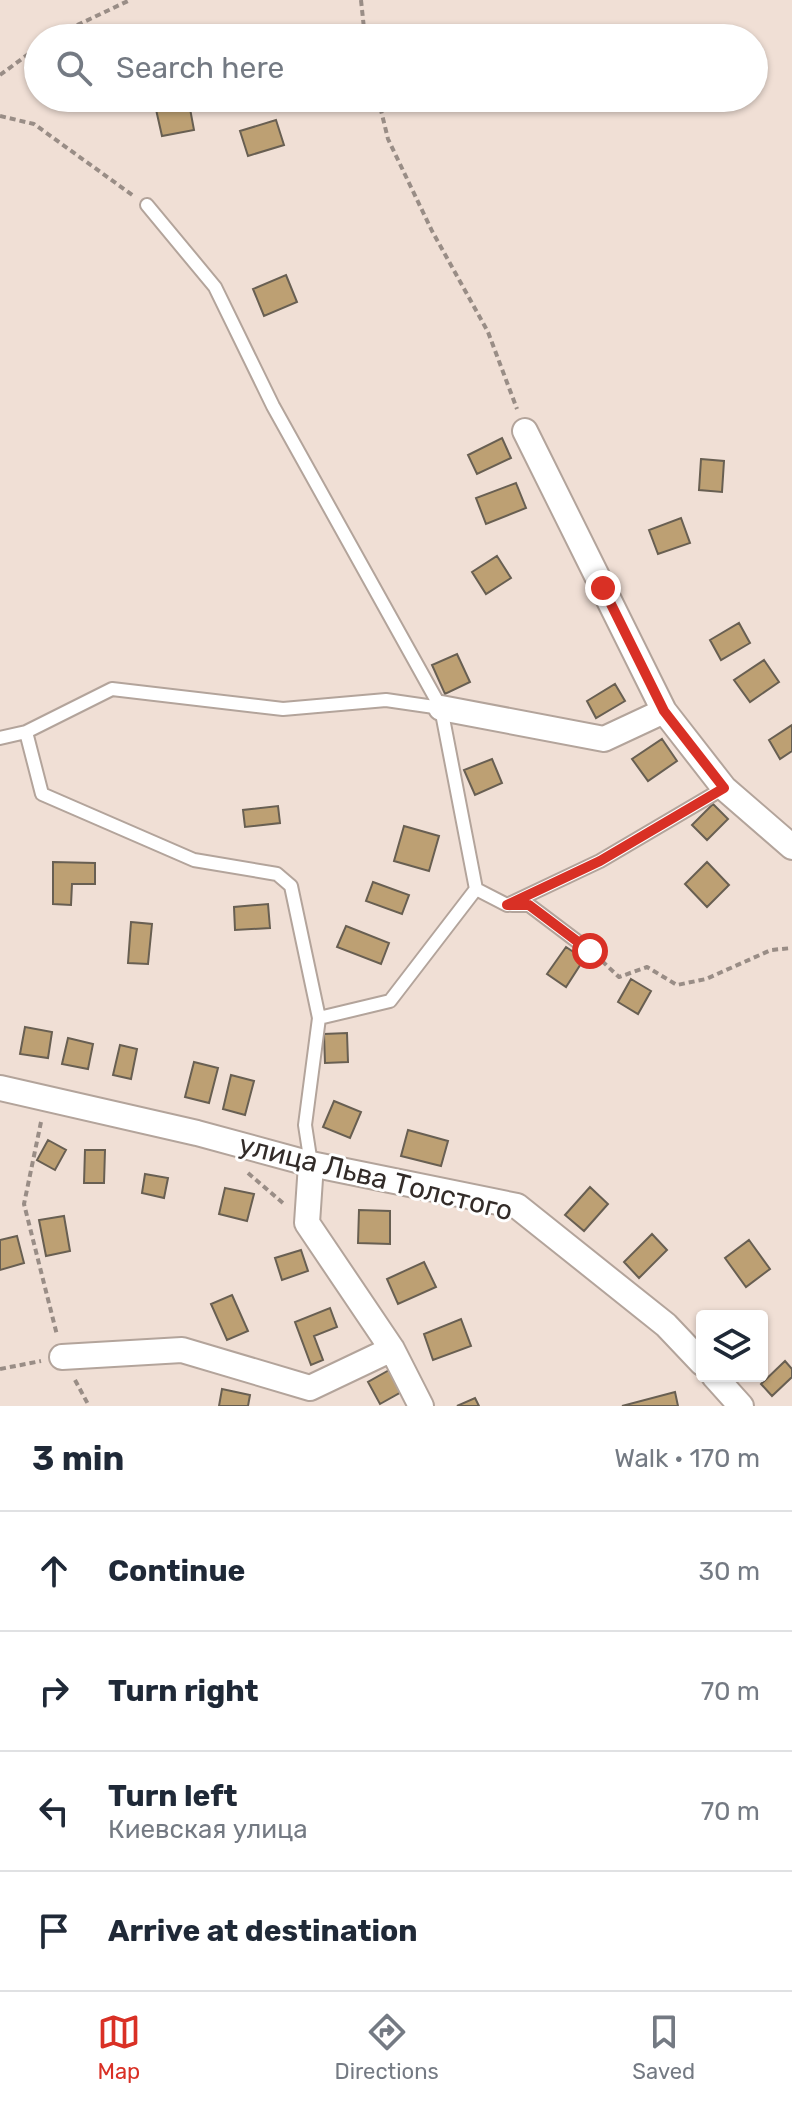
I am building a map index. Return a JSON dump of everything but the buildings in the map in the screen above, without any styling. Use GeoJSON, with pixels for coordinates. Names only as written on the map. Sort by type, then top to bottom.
{"type":"FeatureCollection","features":[{"type":"Feature","properties":{"kind":"street"},"geometry":{"type":"LineString","coordinates":[[525,431],[664,711],[724,788],[792,847]]}},
{"type":"Feature","properties":{"kind":"street"},"geometry":{"type":"LineString","coordinates":[[441,708],[604,739],[664,711]]}},
{"type":"Feature","properties":{"kind":"street","name":"улица Льва Толстого"},"geometry":{"type":"LineString","coordinates":[[0,1088],[197,1133],[311,1164],[517,1206],[666,1325],[696,1357]]}},
{"type":"Feature","properties":{"kind":"street"},"geometry":{"type":"LineString","coordinates":[[311,1164],[307,1223],[392,1349],[421,1406]]}},
{"type":"Feature","properties":{"kind":"street"},"geometry":{"type":"LineString","coordinates":[[62,1357],[182,1350],[310,1388],[392,1349]]}},
{"type":"Feature","properties":{"kind":"street"},"geometry":{"type":"LineString","coordinates":[[719,1382],[741,1406]]}},
{"type":"Feature","properties":{"kind":"lane"},"geometry":{"type":"LineString","coordinates":[[147,205],[215,287],[273,406],[441,708],[476,889],[390,1001],[319,1018]]}},
{"type":"Feature","properties":{"kind":"lane"},"geometry":{"type":"LineString","coordinates":[[0,738],[26,732],[112,689],[283,709],[386,700],[441,708]]}},
{"type":"Feature","properties":{"kind":"lane"},"geometry":{"type":"LineString","coordinates":[[26,732],[42,794],[194,860],[277,874],[291,886],[319,1018],[305,1125],[311,1164]]}},
{"type":"Feature","properties":{"kind":"lane"},"geometry":{"type":"LineString","coordinates":[[507,905],[600,861],[724,788]]}},
{"type":"Feature","properties":{"kind":"lane"},"geometry":{"type":"LineString","coordinates":[[476,889],[507,905],[529,905],[590,951]]}},
{"type":"Feature","properties":{"kind":"path"},"geometry":{"type":"LineString","coordinates":[[79,24],[130,0]]}},
{"type":"Feature","properties":{"kind":"path"},"geometry":{"type":"LineString","coordinates":[[361,0],[364,24]]}},
{"type":"Feature","properties":{"kind":"path"},"geometry":{"type":"LineString","coordinates":[[0,75],[24,57]]}},
{"type":"Feature","properties":{"kind":"path"},"geometry":{"type":"LineString","coordinates":[[381,112],[388,139],[432,231],[488,332],[525,431]]}},
{"type":"Feature","properties":{"kind":"path"},"geometry":{"type":"LineString","coordinates":[[0,116],[34,124],[147,205]]}},
{"type":"Feature","properties":{"kind":"path"},"geometry":{"type":"LineString","coordinates":[[590,951],[619,977],[647,967],[677,985],[706,979],[771,950],[792,948]]}},
{"type":"Feature","properties":{"kind":"path"},"geometry":{"type":"LineString","coordinates":[[46,1098],[24,1204],[62,1357],[89,1406]]}},
{"type":"Feature","properties":{"kind":"path"},"geometry":{"type":"LineString","coordinates":[[246,1171],[307,1223]]}},
{"type":"Feature","properties":{"kind":"path"},"geometry":{"type":"LineString","coordinates":[[0,1369],[62,1357]]}},
{"type":"Feature","properties":{"kind":"route"},"geometry":{"type":"LineString","coordinates":[[590,951],[529,905],[507,905],[600,861],[724,788],[664,711],[603,588]]}}]}
